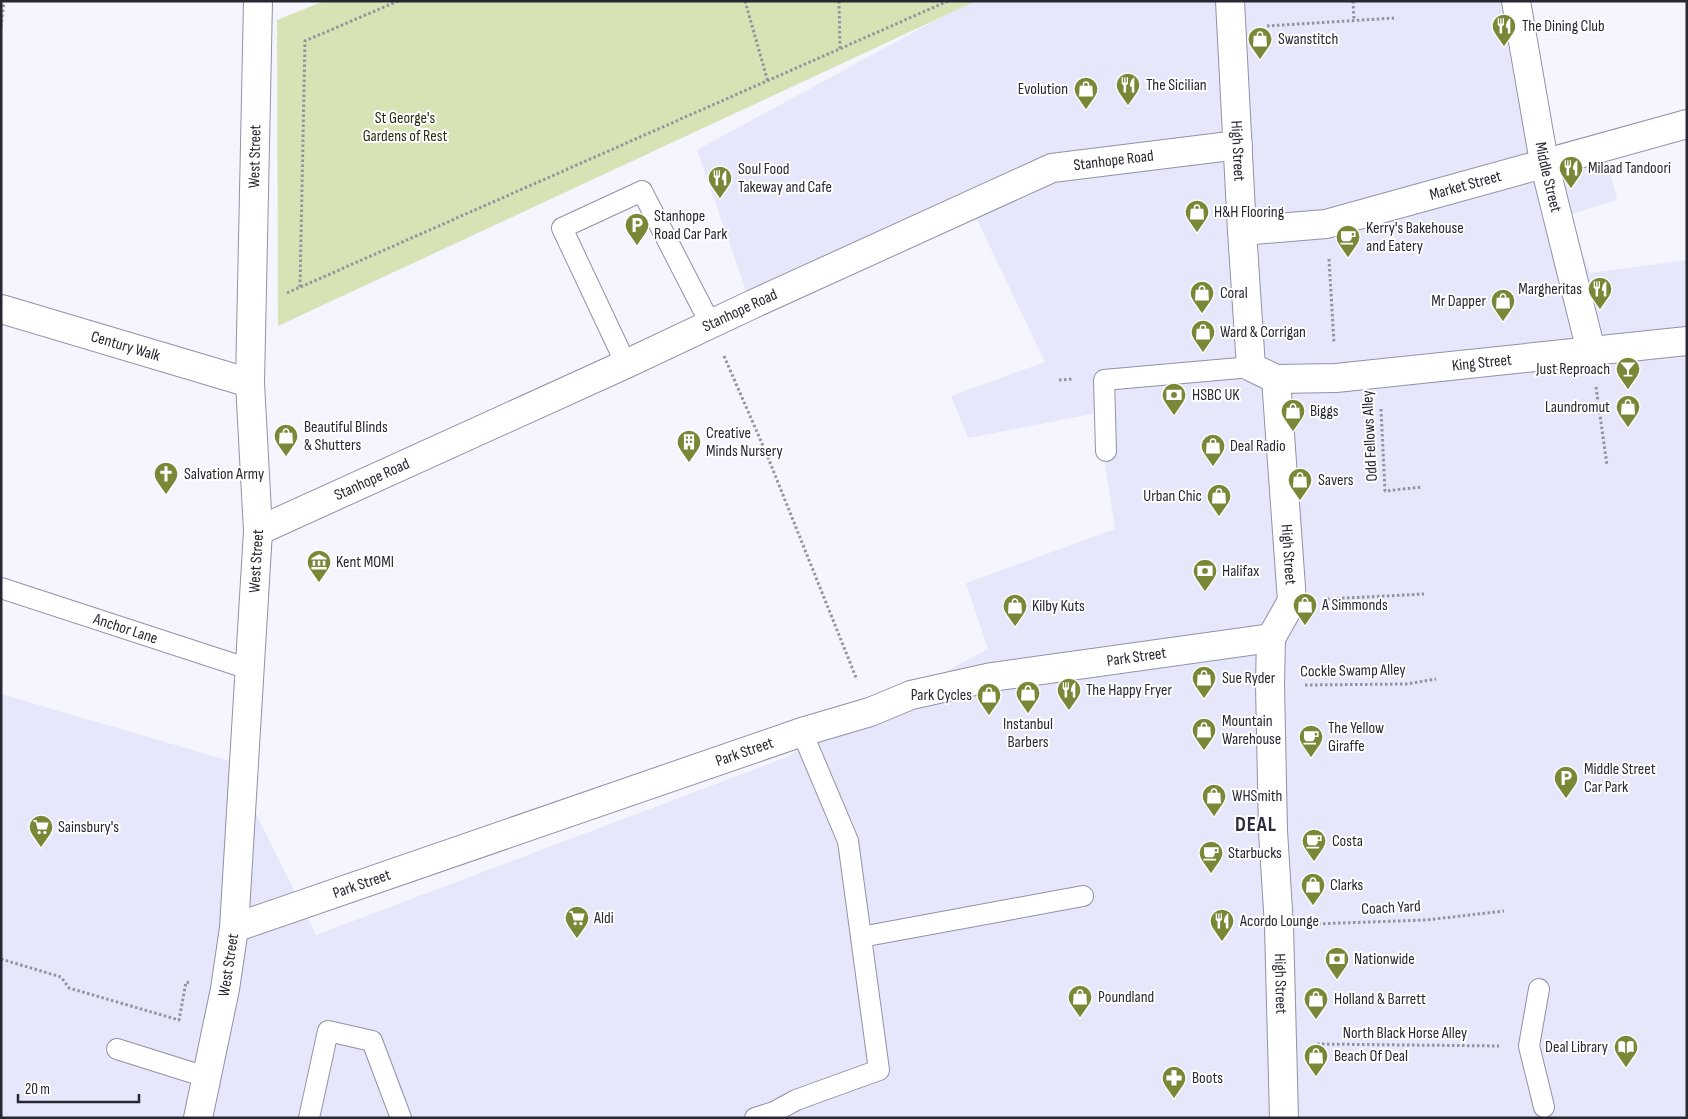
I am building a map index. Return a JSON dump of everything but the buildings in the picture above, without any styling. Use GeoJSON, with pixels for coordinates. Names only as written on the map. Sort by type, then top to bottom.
{"type":"FeatureCollection","features":[{"type":"Feature","properties":{"kind":"street","name":"West Street"},"geometry":{"type":"LineString","coordinates":[[198,1118],[225,989],[234,928],[258,531],[250,383],[257,1]]}},
{"type":"Feature","properties":{"kind":"street","name":"Middle Street"},"geometry":{"type":"LineString","coordinates":[[1516,1],[1544,162],[1591,351]]}},
{"type":"Feature","properties":{"kind":"street","name":"High Street"},"geometry":{"type":"LineString","coordinates":[[1231,14],[1251,366]]}},
{"type":"Feature","properties":{"kind":"street","name":"Market Street"},"geometry":{"type":"LineString","coordinates":[[1242,231],[1326,224],[1544,162],[1687,124]]}},
{"type":"Feature","properties":{"kind":"street","name":"Stanhope Road"},"geometry":{"type":"LineString","coordinates":[[258,531],[1052,168],[1238,145]]}},
{"type":"Feature","properties":{"kind":"street","name":"Century Walk"},"geometry":{"type":"LineString","coordinates":[[1,309],[250,383]]}},
{"type":"Feature","properties":{"kind":"street","name":"King Street"},"geometry":{"type":"LineString","coordinates":[[1276,379],[1336,378],[1687,341]]}},
{"type":"Feature","properties":{"kind":"street"},"geometry":{"type":"LineString","coordinates":[[1251,366],[1276,379]]}},
{"type":"Feature","properties":{"kind":"street","name":"High Street"},"geometry":{"type":"LineString","coordinates":[[1276,379],[1292,601],[1271,638],[1270,685],[1273,831],[1279,926],[1284,1118]]}},
{"type":"Feature","properties":{"kind":"street","name":"Park Street"},"geometry":{"type":"LineString","coordinates":[[234,928],[802,732],[870,712],[911,695],[992,677],[1271,638]]}},
{"type":"Feature","properties":{"kind":"lane"},"geometry":{"type":"LineString","coordinates":[[626,364],[562,228],[642,191],[710,325]]}},
{"type":"Feature","properties":{"kind":"lane"},"geometry":{"type":"LineString","coordinates":[[1106,451],[1104,380],[1251,366]]}},
{"type":"Feature","properties":{"kind":"lane","name":"Anchor Lane"},"geometry":{"type":"LineString","coordinates":[[1,588],[249,669]]}},
{"type":"Feature","properties":{"kind":"lane"},"geometry":{"type":"LineString","coordinates":[[755,1118],[774,1112],[796,1100],[879,1070],[848,840],[802,732]]}},
{"type":"Feature","properties":{"kind":"lane"},"geometry":{"type":"LineString","coordinates":[[861,937],[1083,896]]}},
{"type":"Feature","properties":{"kind":"lane"},"geometry":{"type":"LineString","coordinates":[[1539,989],[1529,1046],[1544,1107]]}},
{"type":"Feature","properties":{"kind":"lane"},"geometry":{"type":"LineString","coordinates":[[310,1118],[328,1031],[372,1041],[401,1118]]}},
{"type":"Feature","properties":{"kind":"lane"},"geometry":{"type":"LineString","coordinates":[[117,1049],[206,1076]]}},
{"type":"Feature","properties":{"kind":"path"},"geometry":{"type":"LineString","coordinates":[[1,27],[4,1]]}},
{"type":"Feature","properties":{"kind":"path"},"geometry":{"type":"LineString","coordinates":[[300,287],[305,41],[398,1]]}},
{"type":"Feature","properties":{"kind":"path"},"geometry":{"type":"LineString","coordinates":[[745,1],[768,82]]}},
{"type":"Feature","properties":{"kind":"path"},"geometry":{"type":"LineString","coordinates":[[839,1],[840,49]]}},
{"type":"Feature","properties":{"kind":"path"},"geometry":{"type":"LineString","coordinates":[[252,309],[948,1]]}},
{"type":"Feature","properties":{"kind":"path"},"geometry":{"type":"LineString","coordinates":[[1352,1],[1354,20]]}},
{"type":"Feature","properties":{"kind":"path"},"geometry":{"type":"LineString","coordinates":[[1231,14],[1354,20],[1394,18]]}},
{"type":"Feature","properties":{"kind":"path"},"geometry":{"type":"LineString","coordinates":[[1326,224],[1336,378]]}},
{"type":"Feature","properties":{"kind":"path"},"geometry":{"type":"LineString","coordinates":[[710,325],[767,455],[870,712]]}},
{"type":"Feature","properties":{"kind":"path","name":"Odd Fellows Alley"},"geometry":{"type":"LineString","coordinates":[[1380,373],[1385,491],[1422,487]]}},
{"type":"Feature","properties":{"kind":"path"},"geometry":{"type":"LineString","coordinates":[[1595,380],[1606,465]]}},
{"type":"Feature","properties":{"kind":"path"},"geometry":{"type":"LineString","coordinates":[[1292,601],[1424,594]]}},
{"type":"Feature","properties":{"kind":"path","name":"Cockle Swamp Alley"},"geometry":{"type":"LineString","coordinates":[[1270,685],[1407,684],[1436,679]]}},
{"type":"Feature","properties":{"kind":"path","name":"Coach Yard"},"geometry":{"type":"LineString","coordinates":[[1279,926],[1426,920],[1504,911]]}},
{"type":"Feature","properties":{"kind":"path"},"geometry":{"type":"LineString","coordinates":[[1,959],[61,977],[68,988],[178,1020],[186,982],[225,989]]}},
{"type":"Feature","properties":{"kind":"path","name":"North Black Horse Alley"},"geometry":{"type":"LineString","coordinates":[[1281,1044],[1529,1046]]}},
{"type":"Feature","properties":{"kind":"shaded area"},"geometry":{"type":"Polygon","coordinates":[[[976,1],[1516,1],[1544,162],[1604,146],[1617,200],[1568,215],[1590,273],[1687,260],[1687,1118],[1,1118],[1,694],[230,761],[316,935],[787,757],[988,649],[966,583],[1115,529],[1097,413],[968,438],[951,396],[1045,362],[972,209],[751,305],[697,150],[938,19],[976,1]]]}},
{"type":"Feature","properties":{"kind":"green space","name":"St George's Gardens of Rest"},"geometry":{"type":"Polygon","coordinates":[[[324,1],[976,1],[278,326],[277,20],[324,1]]]}},
{"type":"Feature","properties":{"kind":"place","name":"The Dining Club"},"geometry":{"type":"Point","coordinates":[1504,47]}},
{"type":"Feature","properties":{"kind":"place","name":"Swanstitch"},"geometry":{"type":"Point","coordinates":[1260,60]}},
{"type":"Feature","properties":{"kind":"place","name":"The Sicilian"},"geometry":{"type":"Point","coordinates":[1128,106]}},
{"type":"Feature","properties":{"kind":"place","name":"Evolution"},"geometry":{"type":"Point","coordinates":[1086,110]}},
{"type":"Feature","properties":{"kind":"place","name":"Milaad Tandoori"},"geometry":{"type":"Point","coordinates":[1571,189]}},
{"type":"Feature","properties":{"kind":"place","name":"Soul Food Takeway and Cafe"},"geometry":{"type":"Point","coordinates":[720,199]}},
{"type":"Feature","properties":{"kind":"place","name":"H&H Flooring"},"geometry":{"type":"Point","coordinates":[1197,233]}},
{"type":"Feature","properties":{"kind":"place","name":"Stanhope Road Car Park"},"geometry":{"type":"Point","coordinates":[637,246]}},
{"type":"Feature","properties":{"kind":"place","name":"Kerry's Bakehouse and Eatery"},"geometry":{"type":"Point","coordinates":[1348,258]}},
{"type":"Feature","properties":{"kind":"place","name":"Margheritas"},"geometry":{"type":"Point","coordinates":[1600,310]}},
{"type":"Feature","properties":{"kind":"place","name":"Coral"},"geometry":{"type":"Point","coordinates":[1202,314]}},
{"type":"Feature","properties":{"kind":"place","name":"Mr Dapper"},"geometry":{"type":"Point","coordinates":[1503,322]}},
{"type":"Feature","properties":{"kind":"place","name":"Ward & Corrigan"},"geometry":{"type":"Point","coordinates":[1203,353]}},
{"type":"Feature","properties":{"kind":"place","name":"Just Reproach"},"geometry":{"type":"Point","coordinates":[1628,390]}},
{"type":"Feature","properties":{"kind":"place","name":"HSBC UK"},"geometry":{"type":"Point","coordinates":[1174,416]}},
{"type":"Feature","properties":{"kind":"place","name":"Laundromut"},"geometry":{"type":"Point","coordinates":[1628,428]}},
{"type":"Feature","properties":{"kind":"place","name":"Biggs"},"geometry":{"type":"Point","coordinates":[1293,432]}},
{"type":"Feature","properties":{"kind":"place","name":"Beautiful Blinds & Shutters"},"geometry":{"type":"Point","coordinates":[286,457]}},
{"type":"Feature","properties":{"kind":"place","name":"Creative Minds Nursery"},"geometry":{"type":"Point","coordinates":[689,463]}},
{"type":"Feature","properties":{"kind":"place","name":"Deal Radio"},"geometry":{"type":"Point","coordinates":[1213,467]}},
{"type":"Feature","properties":{"kind":"place","name":"Salvation Army"},"geometry":{"type":"Point","coordinates":[166,495]}},
{"type":"Feature","properties":{"kind":"place","name":"Savers"},"geometry":{"type":"Point","coordinates":[1300,501]}},
{"type":"Feature","properties":{"kind":"place","name":"Urban Chic"},"geometry":{"type":"Point","coordinates":[1219,517]}},
{"type":"Feature","properties":{"kind":"place","name":"Kent MOMI"},"geometry":{"type":"Point","coordinates":[319,583]}},
{"type":"Feature","properties":{"kind":"place","name":"Halifax"},"geometry":{"type":"Point","coordinates":[1205,592]}},
{"type":"Feature","properties":{"kind":"place","name":"A Simmonds"},"geometry":{"type":"Point","coordinates":[1305,626]}},
{"type":"Feature","properties":{"kind":"place","name":"Kilby Kuts"},"geometry":{"type":"Point","coordinates":[1015,627]}},
{"type":"Feature","properties":{"kind":"place","name":"Sue Ryder"},"geometry":{"type":"Point","coordinates":[1204,699]}},
{"type":"Feature","properties":{"kind":"place","name":"The Happy Fryer"},"geometry":{"type":"Point","coordinates":[1069,711]}},
{"type":"Feature","properties":{"kind":"place","name":"Instanbul Barbers"},"geometry":{"type":"Point","coordinates":[1028,714]}},
{"type":"Feature","properties":{"kind":"place","name":"Park Cycles"},"geometry":{"type":"Point","coordinates":[989,716]}},
{"type":"Feature","properties":{"kind":"place","name":"Mountain Warehouse"},"geometry":{"type":"Point","coordinates":[1204,751]}},
{"type":"Feature","properties":{"kind":"place","name":"The Yellow Giraffe"},"geometry":{"type":"Point","coordinates":[1311,758]}},
{"type":"Feature","properties":{"kind":"place","name":"Middle Street Car Park"},"geometry":{"type":"Point","coordinates":[1566,799]}},
{"type":"Feature","properties":{"kind":"place","name":"WHSmith"},"geometry":{"type":"Point","coordinates":[1214,817]}},
{"type":"Feature","properties":{"kind":"place","name":"Sainsbury's"},"geometry":{"type":"Point","coordinates":[41,848]}},
{"type":"Feature","properties":{"kind":"place","name":"Costa"},"geometry":{"type":"Point","coordinates":[1314,862]}},
{"type":"Feature","properties":{"kind":"place","name":"Starbucks"},"geometry":{"type":"Point","coordinates":[1211,874]}},
{"type":"Feature","properties":{"kind":"place","name":"Clarks"},"geometry":{"type":"Point","coordinates":[1313,906]}},
{"type":"Feature","properties":{"kind":"place","name":"Aldi"},"geometry":{"type":"Point","coordinates":[577,939]}},
{"type":"Feature","properties":{"kind":"place","name":"Acordo Lounge"},"geometry":{"type":"Point","coordinates":[1222,942]}},
{"type":"Feature","properties":{"kind":"place","name":"Nationwide"},"geometry":{"type":"Point","coordinates":[1337,980]}},
{"type":"Feature","properties":{"kind":"place","name":"Poundland"},"geometry":{"type":"Point","coordinates":[1080,1018]}},
{"type":"Feature","properties":{"kind":"place","name":"Holland & Barrett"},"geometry":{"type":"Point","coordinates":[1316,1020]}},
{"type":"Feature","properties":{"kind":"place","name":"Deal Library"},"geometry":{"type":"Point","coordinates":[1626,1068]}},
{"type":"Feature","properties":{"kind":"place","name":"Beach Of Deal"},"geometry":{"type":"Point","coordinates":[1316,1077]}},
{"type":"Feature","properties":{"kind":"place","name":"Boots"},"geometry":{"type":"Point","coordinates":[1174,1099]}},
{"type":"Feature","properties":{"kind":"district","name":"DEAL"},"geometry":{"type":"Point","coordinates":[1256,824]}}]}
